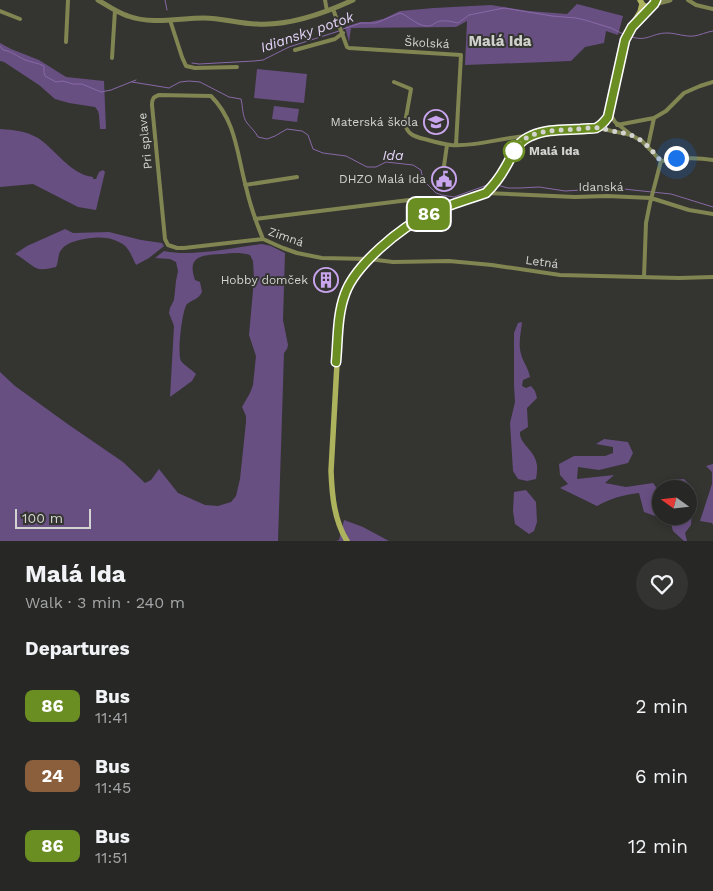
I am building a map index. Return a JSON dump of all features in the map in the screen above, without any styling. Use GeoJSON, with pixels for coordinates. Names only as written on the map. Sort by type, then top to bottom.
{"type":"FeatureCollection","features":[{"type":"Feature","properties":{"kind":"main road"},"geometry":{"type":"LineString","coordinates":[[640,1],[648,7],[654,3]]}},
{"type":"Feature","properties":{"kind":"main road"},"geometry":{"type":"LineString","coordinates":[[347,541],[335,511],[332,495],[331,462],[340,310],[347,289],[369,259],[400,232],[429,213],[486,193],[506,167],[519,144],[530,136],[549,131],[598,128],[608,117],[625,40],[640,12],[640,1]]}},
{"type":"Feature","properties":{"kind":"main road"},"geometry":{"type":"LineString","coordinates":[[633,25],[654,3]]}},
{"type":"Feature","properties":{"kind":"street"},"geometry":{"type":"LineString","coordinates":[[66,42],[68,0]]}},
{"type":"Feature","properties":{"kind":"street"},"geometry":{"type":"LineString","coordinates":[[325,0],[327,11]]}},
{"type":"Feature","properties":{"kind":"street"},"geometry":{"type":"LineString","coordinates":[[102,1],[130,17],[147,20],[214,18],[250,24],[264,24],[285,22],[327,11],[353,0]]}},
{"type":"Feature","properties":{"kind":"street"},"geometry":{"type":"LineString","coordinates":[[654,3],[670,0]]}},
{"type":"Feature","properties":{"kind":"street"},"geometry":{"type":"LineString","coordinates":[[688,0],[696,5],[713,9]]}},
{"type":"Feature","properties":{"kind":"street","name":"Školská"},"geometry":{"type":"LineString","coordinates":[[333,9],[347,47],[351,49],[461,55],[456,145]]}},
{"type":"Feature","properties":{"kind":"street"},"geometry":{"type":"LineString","coordinates":[[0,11],[20,19]]}},
{"type":"Feature","properties":{"kind":"street"},"geometry":{"type":"LineString","coordinates":[[112,58],[118,11]]}},
{"type":"Feature","properties":{"kind":"street"},"geometry":{"type":"LineString","coordinates":[[170,20],[186,66],[195,68],[237,67]]}},
{"type":"Feature","properties":{"kind":"street"},"geometry":{"type":"LineString","coordinates":[[295,50],[335,39],[343,33]]}},
{"type":"Feature","properties":{"kind":"street"},"geometry":{"type":"LineString","coordinates":[[394,82],[411,89],[405,123],[408,132],[412,136],[456,145],[478,144],[518,136],[530,136]]}},
{"type":"Feature","properties":{"kind":"street"},"geometry":{"type":"LineString","coordinates":[[618,124],[654,118],[666,111],[684,93],[713,82]]}},
{"type":"Feature","properties":{"kind":"street","name":"Pri splave"},"geometry":{"type":"LineString","coordinates":[[168,245],[165,239],[152,105],[154,97],[159,95],[211,96],[224,112],[231,125],[245,185],[263,239]]}},
{"type":"Feature","properties":{"kind":"street"},"geometry":{"type":"LineString","coordinates":[[609,112],[615,122],[648,146],[661,161]]}},
{"type":"Feature","properties":{"kind":"street"},"geometry":{"type":"LineString","coordinates":[[648,146],[654,118]]}},
{"type":"Feature","properties":{"kind":"street"},"geometry":{"type":"LineString","coordinates":[[598,128],[631,135]]}},
{"type":"Feature","properties":{"kind":"street"},"geometry":{"type":"LineString","coordinates":[[512,138],[519,144]]}},
{"type":"Feature","properties":{"kind":"street"},"geometry":{"type":"LineString","coordinates":[[443,173],[448,144]]}},
{"type":"Feature","properties":{"kind":"street"},"geometry":{"type":"LineString","coordinates":[[661,161],[676,158],[713,160]]}},
{"type":"Feature","properties":{"kind":"street"},"geometry":{"type":"LineString","coordinates":[[644,277],[646,223],[661,161]]}},
{"type":"Feature","properties":{"kind":"street"},"geometry":{"type":"LineString","coordinates":[[245,185],[297,177]]}},
{"type":"Feature","properties":{"kind":"street","name":"Idanská"},"geometry":{"type":"LineString","coordinates":[[486,193],[575,197],[652,196],[689,210],[713,214]]}},
{"type":"Feature","properties":{"kind":"street"},"geometry":{"type":"LineString","coordinates":[[255,219],[409,200],[416,202],[429,213]]}},
{"type":"Feature","properties":{"kind":"street","name":"Zimná"},"geometry":{"type":"LineString","coordinates":[[168,245],[184,248],[263,239],[283,248],[314,256],[337,259],[369,259]]}},
{"type":"Feature","properties":{"kind":"street","name":"Letná"},"geometry":{"type":"LineString","coordinates":[[369,259],[393,262],[449,261],[560,275],[713,278]]}},
{"type":"Feature","properties":{"kind":"shaded area"},"geometry":{"type":"Polygon","coordinates":[[[577,4],[623,16],[618,35],[606,31],[604,43],[585,47],[571,61],[465,65],[467,21],[456,27],[351,28],[349,42],[345,27],[360,22],[383,19],[400,11],[491,5],[567,14],[577,4]]]}},
{"type":"Feature","properties":{"kind":"shaded area"},"geometry":{"type":"Polygon","coordinates":[[[0,43],[39,60],[66,77],[104,81],[106,129],[100,129],[99,115],[95,107],[55,99],[39,85],[0,61],[0,43]]]}},
{"type":"Feature","properties":{"kind":"shaded area"},"geometry":{"type":"Polygon","coordinates":[[[257,69],[307,74],[304,103],[254,98],[257,69]]]}},
{"type":"Feature","properties":{"kind":"shaded area"},"geometry":{"type":"Polygon","coordinates":[[[274,106],[299,109],[297,122],[272,119],[274,106]]]}},
{"type":"Feature","properties":{"kind":"shaded area"},"geometry":{"type":"Polygon","coordinates":[[[0,129],[24,132],[38,138],[70,167],[93,177],[93,179],[96,179],[99,172],[103,170],[105,172],[96,210],[78,207],[33,184],[0,187],[0,129]]]}},
{"type":"Feature","properties":{"kind":"shaded area"},"geometry":{"type":"Polygon","coordinates":[[[65,229],[73,233],[109,232],[162,243],[164,246],[149,258],[136,265],[130,252],[124,245],[108,238],[89,238],[70,243],[59,253],[56,267],[37,268],[15,254],[27,246],[65,229]]]}},
{"type":"Feature","properties":{"kind":"shaded area"},"geometry":{"type":"Polygon","coordinates":[[[262,244],[285,253],[283,320],[288,345],[284,353],[278,541],[0,541],[0,372],[15,386],[123,462],[145,483],[151,480],[159,469],[178,493],[205,505],[218,506],[231,502],[236,496],[240,479],[246,422],[246,416],[242,407],[253,385],[256,356],[249,335],[254,279],[253,261],[250,255],[236,253],[203,256],[195,261],[193,272],[195,280],[200,282],[202,292],[197,298],[187,304],[185,308],[180,341],[180,357],[181,361],[196,374],[192,381],[170,397],[174,326],[169,313],[174,300],[178,271],[176,262],[170,259],[155,258],[164,251],[187,253],[226,250],[262,244]]]}},
{"type":"Feature","properties":{"kind":"shaded area"},"geometry":{"type":"Polygon","coordinates":[[[522,322],[520,350],[530,377],[523,380],[522,386],[526,388],[531,386],[537,398],[527,408],[528,427],[520,432],[522,440],[534,457],[537,466],[536,479],[527,481],[518,479],[513,471],[510,423],[515,402],[514,333],[518,323],[522,322]]]}},
{"type":"Feature","properties":{"kind":"shaded area"},"geometry":{"type":"Polygon","coordinates":[[[604,439],[628,442],[633,453],[628,463],[599,470],[578,467],[577,479],[614,475],[605,483],[626,487],[652,483],[652,515],[644,512],[639,493],[617,497],[597,506],[560,488],[568,484],[560,475],[559,464],[574,456],[605,456],[613,453],[613,447],[596,444],[604,439]]]}},
{"type":"Feature","properties":{"kind":"shaded area"},"geometry":{"type":"Polygon","coordinates":[[[713,464],[713,525],[712,523],[700,521],[712,484],[712,472],[706,466],[713,464]]]}},
{"type":"Feature","properties":{"kind":"shaded area"},"geometry":{"type":"Polygon","coordinates":[[[526,490],[536,502],[537,522],[534,531],[529,534],[515,524],[513,511],[514,492],[526,490]]]}},
{"type":"Feature","properties":{"kind":"shaded area"},"geometry":{"type":"Polygon","coordinates":[[[344,520],[363,527],[389,541],[336,541],[339,540],[344,520]]]}},
{"type":"Feature","properties":{"kind":"shaded area"},"geometry":{"type":"Polygon","coordinates":[[[671,525],[691,525],[685,533],[687,541],[684,541],[673,531],[671,525]]]}},
{"type":"Feature","properties":{"kind":"waterway","name":"Idiansky potok"},"geometry":{"type":"LineString","coordinates":[[165,0],[167,10]]}},
{"type":"Feature","properties":{"kind":"waterway","name":"Idiansky potok"},"geometry":{"type":"LineString","coordinates":[[343,29],[361,23],[376,23],[400,13],[426,26],[443,21],[458,23],[469,15],[504,8],[585,20],[611,28],[625,35]]}},
{"type":"Feature","properties":{"kind":"waterway","name":"Idiansky potok"},"geometry":{"type":"LineString","coordinates":[[192,63],[263,60],[289,47],[339,31]]}},
{"type":"Feature","properties":{"kind":"waterway","name":"Idiansky potok"},"geometry":{"type":"LineString","coordinates":[[629,36],[645,38],[662,33],[694,36],[713,31]]}},
{"type":"Feature","properties":{"kind":"waterway","name":"Ida"},"geometry":{"type":"LineString","coordinates":[[0,46],[3,50],[44,66],[45,76],[56,82],[63,81],[82,84],[101,92],[136,80]]}},
{"type":"Feature","properties":{"kind":"waterway","name":"Ida"},"geometry":{"type":"LineString","coordinates":[[132,82],[169,88],[180,82],[200,82],[229,97],[241,99],[245,120],[258,137],[267,139],[287,129],[302,131],[308,135],[313,149],[323,153],[346,156],[367,167],[376,167],[386,162],[413,165],[421,170],[423,180],[436,193],[442,195],[454,197],[490,184]]}},
{"type":"Feature","properties":{"kind":"waterway","name":"Ida"},"geometry":{"type":"LineString","coordinates":[[497,185],[508,188],[539,187],[565,191],[614,188],[671,194],[713,207]]}},
{"type":"Feature","properties":{"kind":"bus line","name":"86"},"geometry":{"type":"LineString","coordinates":[[336,362],[340,310],[343,299],[353,279],[369,259],[400,232],[429,213],[486,193],[506,167],[515,148],[526,138],[549,131],[598,128],[608,117],[628,32],[656,0]]}},
{"type":"Feature","properties":{"kind":"place","name":"Materská škola"},"geometry":{"type":"Point","coordinates":[436,122]}},
{"type":"Feature","properties":{"kind":"place","name":"Malá Ida"},"geometry":{"type":"Point","coordinates":[514,151]}},
{"type":"Feature","properties":{"kind":"place","name":"DHZO Malá Ida"},"geometry":{"type":"Point","coordinates":[444,179]}},
{"type":"Feature","properties":{"kind":"place","name":"Hobby domček"},"geometry":{"type":"Point","coordinates":[326,280]}},
{"type":"Feature","properties":{"kind":"district","name":"Malá Ida"},"geometry":{"type":"Point","coordinates":[500,41]}},
{"type":"Feature","properties":{"kind":"route"},"geometry":{"type":"LineString","coordinates":[[514,151],[523,140],[540,133],[598,128],[631,135],[648,146],[661,161],[676,158]]}}]}
